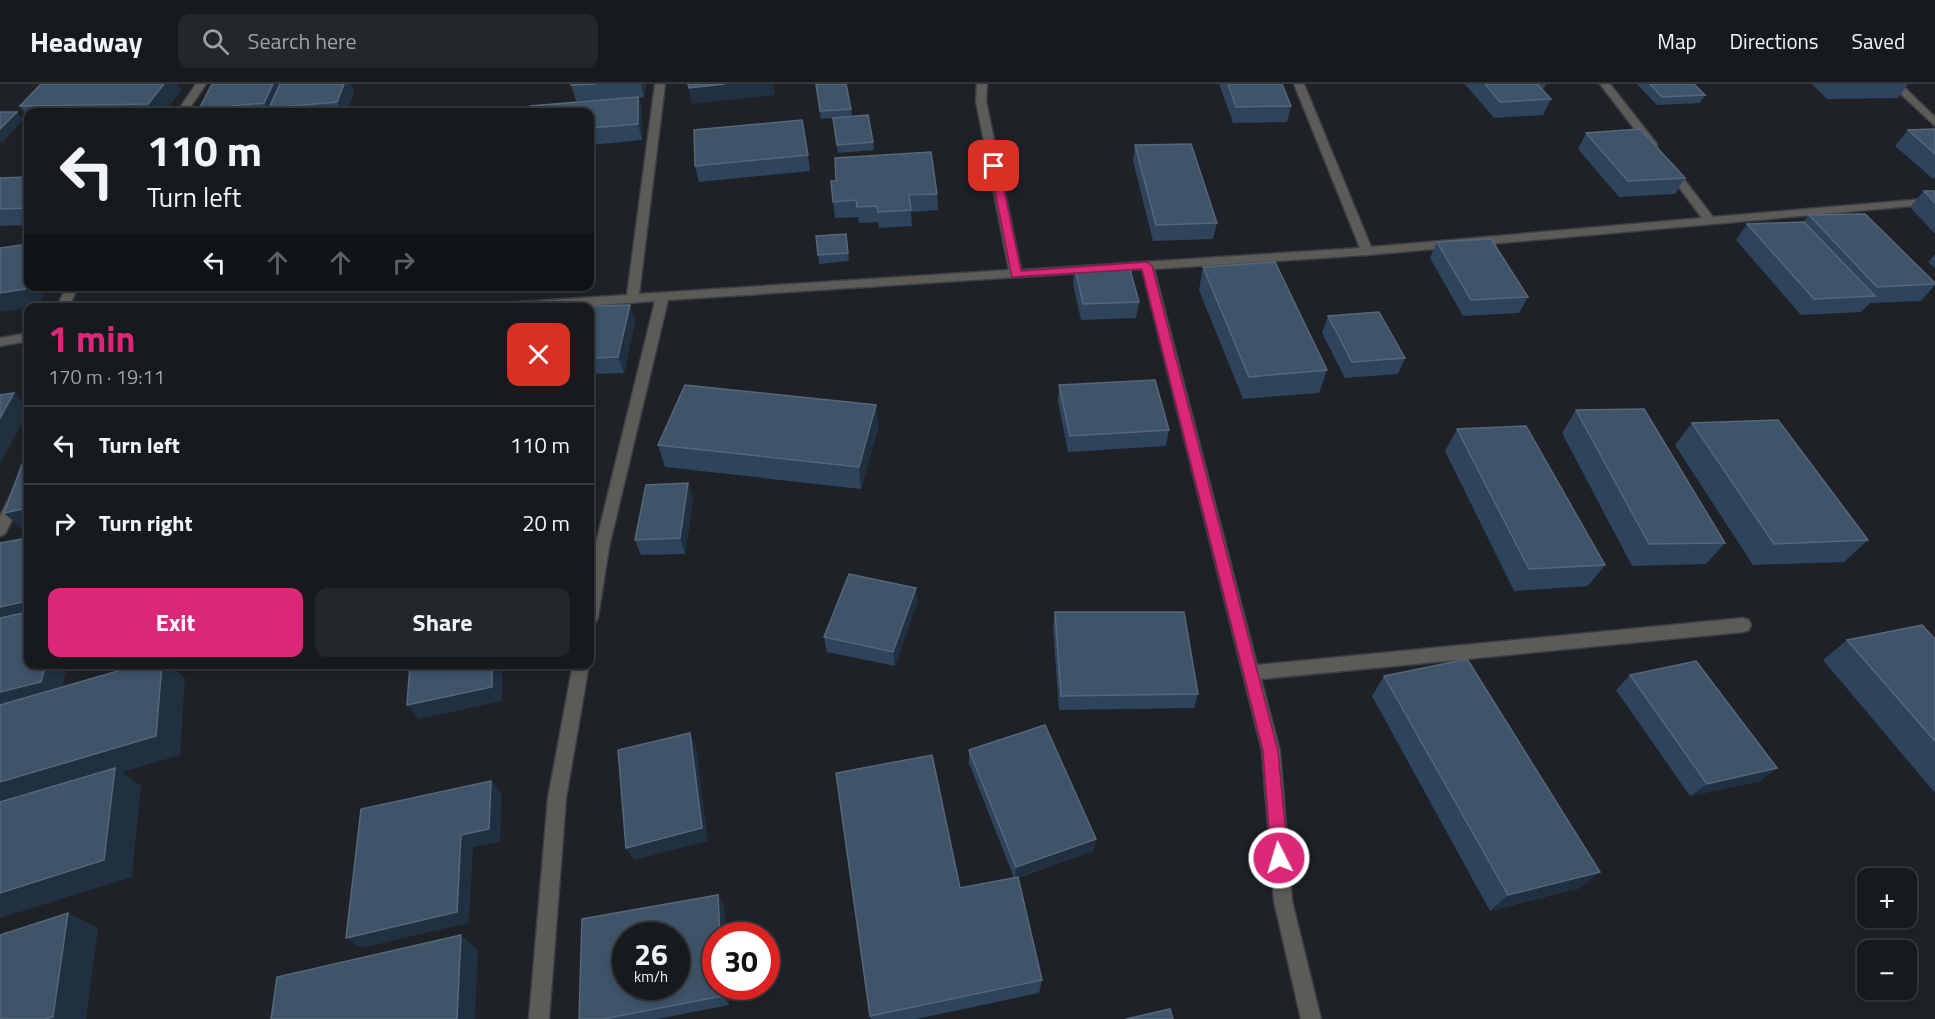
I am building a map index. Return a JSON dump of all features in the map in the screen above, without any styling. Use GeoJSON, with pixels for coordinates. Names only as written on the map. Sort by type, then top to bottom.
{"type":"FeatureCollection","features":[{"type":"Feature","properties":{"kind":"street"},"geometry":{"type":"LineString","coordinates":[[185,108],[201,84]]}},
{"type":"Feature","properties":{"kind":"street"},"geometry":{"type":"LineString","coordinates":[[633,296],[660,84]]}},
{"type":"Feature","properties":{"kind":"street"},"geometry":{"type":"LineString","coordinates":[[982,84],[981,101],[1016,274]]}},
{"type":"Feature","properties":{"kind":"street"},"geometry":{"type":"LineString","coordinates":[[1299,84],[1367,251]]}},
{"type":"Feature","properties":{"kind":"street"},"geometry":{"type":"LineString","coordinates":[[1605,84],[1709,219]]}},
{"type":"Feature","properties":{"kind":"street"},"geometry":{"type":"LineString","coordinates":[[1894,84],[1935,123]]}},
{"type":"Feature","properties":{"kind":"street"},"geometry":{"type":"LineString","coordinates":[[549,303],[633,296],[662,298],[1367,251],[1709,219],[1935,201]]}},
{"type":"Feature","properties":{"kind":"street"},"geometry":{"type":"LineString","coordinates":[[1147,266],[1271,751],[1283,901],[1311,1019]]}},
{"type":"Feature","properties":{"kind":"street"},"geometry":{"type":"LineString","coordinates":[[594,594],[602,547],[662,298]]}},
{"type":"Feature","properties":{"kind":"street"},"geometry":{"type":"LineString","coordinates":[[0,342],[24,338]]}},
{"type":"Feature","properties":{"kind":"street"},"geometry":{"type":"LineString","coordinates":[[0,530],[24,484]]}},
{"type":"Feature","properties":{"kind":"street"},"geometry":{"type":"LineString","coordinates":[[1250,673],[1743,625]]}},
{"type":"Feature","properties":{"kind":"street"},"geometry":{"type":"LineString","coordinates":[[539,1019],[556,798],[580,669]]}},
{"type":"Feature","properties":{"kind":"building"},"geometry":{"type":"Polygon","coordinates":[[[41,84],[164,84],[148,104],[20,106],[41,84]]]}},
{"type":"Feature","properties":{"kind":"building"},"geometry":{"type":"Polygon","coordinates":[[[212,84],[273,84],[264,103],[200,108],[212,84]]]}},
{"type":"Feature","properties":{"kind":"building"},"geometry":{"type":"Polygon","coordinates":[[[280,84],[344,84],[337,102],[269,108],[280,84]]]}},
{"type":"Feature","properties":{"kind":"building"},"geometry":{"type":"Polygon","coordinates":[[[688,84],[725,84],[689,88],[688,84]]]}},
{"type":"Feature","properties":{"kind":"building"},"geometry":{"type":"Polygon","coordinates":[[[816,84],[846,84],[851,109],[820,111],[816,84]]]}},
{"type":"Feature","properties":{"kind":"building"},"geometry":{"type":"Polygon","coordinates":[[[1228,84],[1282,84],[1291,106],[1236,107],[1228,84]]]}},
{"type":"Feature","properties":{"kind":"building"},"geometry":{"type":"Polygon","coordinates":[[[1485,84],[1537,84],[1551,99],[1500,102],[1485,84]]]}},
{"type":"Feature","properties":{"kind":"building"},"geometry":{"type":"Polygon","coordinates":[[[1650,84],[1694,84],[1705,95],[1662,97],[1650,84]]]}},
{"type":"Feature","properties":{"kind":"building"},"geometry":{"type":"Polygon","coordinates":[[[638,97],[638,124],[594,128],[594,108],[530,108],[530,106],[638,97]]]}},
{"type":"Feature","properties":{"kind":"building"},"geometry":{"type":"Polygon","coordinates":[[[0,112],[17,112],[0,129],[0,112]]]}},
{"type":"Feature","properties":{"kind":"building"},"geometry":{"type":"Polygon","coordinates":[[[868,115],[873,142],[837,145],[833,118],[868,115]]]}},
{"type":"Feature","properties":{"kind":"building"},"geometry":{"type":"Polygon","coordinates":[[[802,120],[808,155],[695,166],[694,130],[802,120]]]}},
{"type":"Feature","properties":{"kind":"building"},"geometry":{"type":"Polygon","coordinates":[[[1640,129],[1685,178],[1628,181],[1586,133],[1640,129]]]}},
{"type":"Feature","properties":{"kind":"building"},"geometry":{"type":"Polygon","coordinates":[[[1935,129],[1935,154],[1908,130],[1935,129]]]}},
{"type":"Feature","properties":{"kind":"building"},"geometry":{"type":"Polygon","coordinates":[[[1191,144],[1217,223],[1156,225],[1135,145],[1191,144]]]}},
{"type":"Feature","properties":{"kind":"building"},"geometry":{"type":"Polygon","coordinates":[[[931,152],[937,194],[909,195],[911,210],[878,212],[877,206],[857,207],[856,200],[833,202],[831,181],[836,181],[835,158],[931,152]]]}},
{"type":"Feature","properties":{"kind":"building"},"geometry":{"type":"Polygon","coordinates":[[[24,177],[24,208],[0,209],[0,178],[24,177]]]}},
{"type":"Feature","properties":{"kind":"building"},"geometry":{"type":"Polygon","coordinates":[[[1924,191],[1935,191],[1935,203],[1924,191]]]}},
{"type":"Feature","properties":{"kind":"building"},"geometry":{"type":"Polygon","coordinates":[[[1865,214],[1935,284],[1877,287],[1809,215],[1865,214]]]}},
{"type":"Feature","properties":{"kind":"building"},"geometry":{"type":"Polygon","coordinates":[[[1804,222],[1875,296],[1814,299],[1747,224],[1804,222]]]}},
{"type":"Feature","properties":{"kind":"building"},"geometry":{"type":"Polygon","coordinates":[[[846,234],[848,253],[818,255],[816,236],[846,234]]]}},
{"type":"Feature","properties":{"kind":"building"},"geometry":{"type":"Polygon","coordinates":[[[1491,239],[1528,297],[1471,300],[1437,242],[1491,239]]]}},
{"type":"Feature","properties":{"kind":"building"},"geometry":{"type":"Polygon","coordinates":[[[24,245],[24,289],[0,293],[0,248],[24,245]]]}},
{"type":"Feature","properties":{"kind":"building"},"geometry":{"type":"Polygon","coordinates":[[[1275,262],[1327,370],[1249,377],[1203,267],[1275,262]]]}},
{"type":"Feature","properties":{"kind":"building"},"geometry":{"type":"Polygon","coordinates":[[[1129,266],[1139,302],[1083,304],[1075,268],[1129,266]]]}},
{"type":"Feature","properties":{"kind":"building"},"geometry":{"type":"Polygon","coordinates":[[[630,305],[618,357],[594,358],[594,306],[630,305]]]}},
{"type":"Feature","properties":{"kind":"building"},"geometry":{"type":"Polygon","coordinates":[[[1379,312],[1405,358],[1352,362],[1328,316],[1379,312]]]}},
{"type":"Feature","properties":{"kind":"building"},"geometry":{"type":"Polygon","coordinates":[[[1155,380],[1169,430],[1070,436],[1059,385],[1155,380]]]}},
{"type":"Feature","properties":{"kind":"building"},"geometry":{"type":"Polygon","coordinates":[[[685,385],[876,405],[859,467],[658,445],[685,385]]]}},
{"type":"Feature","properties":{"kind":"building"},"geometry":{"type":"Polygon","coordinates":[[[14,393],[0,418],[0,395],[14,393]]]}},
{"type":"Feature","properties":{"kind":"building"},"geometry":{"type":"Polygon","coordinates":[[[1644,409],[1725,543],[1649,544],[1576,410],[1644,409]]]}},
{"type":"Feature","properties":{"kind":"building"},"geometry":{"type":"Polygon","coordinates":[[[1778,420],[1868,540],[1774,544],[1692,423],[1778,420]]]}},
{"type":"Feature","properties":{"kind":"building"},"geometry":{"type":"Polygon","coordinates":[[[1526,426],[1605,565],[1529,569],[1457,429],[1526,426]]]}},
{"type":"Feature","properties":{"kind":"building"},"geometry":{"type":"Polygon","coordinates":[[[24,459],[24,509],[4,513],[24,459]]]}},
{"type":"Feature","properties":{"kind":"building"},"geometry":{"type":"Polygon","coordinates":[[[688,483],[680,538],[635,540],[646,485],[688,483]]]}},
{"type":"Feature","properties":{"kind":"building"},"geometry":{"type":"Polygon","coordinates":[[[24,539],[24,602],[0,607],[0,543],[24,539]]]}},
{"type":"Feature","properties":{"kind":"building"},"geometry":{"type":"Polygon","coordinates":[[[849,574],[916,588],[893,652],[824,637],[849,574]]]}},
{"type":"Feature","properties":{"kind":"building"},"geometry":{"type":"Polygon","coordinates":[[[1055,612],[1184,612],[1198,694],[1061,696],[1055,612]]]}},
{"type":"Feature","properties":{"kind":"building"},"geometry":{"type":"Polygon","coordinates":[[[24,613],[24,669],[45,669],[41,682],[0,692],[0,618],[24,613]]]}},
{"type":"Feature","properties":{"kind":"building"},"geometry":{"type":"Polygon","coordinates":[[[1922,625],[1935,639],[1935,741],[1847,640],[1922,625]]]}},
{"type":"Feature","properties":{"kind":"building"},"geometry":{"type":"Polygon","coordinates":[[[1467,659],[1600,872],[1508,895],[1384,676],[1467,659]]]}},
{"type":"Feature","properties":{"kind":"building"},"geometry":{"type":"Polygon","coordinates":[[[1696,661],[1777,768],[1707,784],[1630,675],[1696,661]]]}},
{"type":"Feature","properties":{"kind":"building"},"geometry":{"type":"Polygon","coordinates":[[[125,669],[162,669],[156,736],[0,782],[0,705],[125,669]]]}},
{"type":"Feature","properties":{"kind":"building"},"geometry":{"type":"Polygon","coordinates":[[[410,669],[492,669],[492,687],[407,705],[410,669]]]}},
{"type":"Feature","properties":{"kind":"building"},"geometry":{"type":"Polygon","coordinates":[[[1045,725],[1096,839],[1016,867],[969,750],[1045,725]]]}},
{"type":"Feature","properties":{"kind":"building"},"geometry":{"type":"Polygon","coordinates":[[[690,733],[702,828],[626,848],[618,750],[690,733]]]}},
{"type":"Feature","properties":{"kind":"building"},"geometry":{"type":"Polygon","coordinates":[[[932,755],[960,888],[1018,877],[1042,980],[870,1016],[836,773],[932,755]]]}},
{"type":"Feature","properties":{"kind":"building"},"geometry":{"type":"Polygon","coordinates":[[[115,768],[104,860],[0,893],[0,802],[115,768]]]}},
{"type":"Feature","properties":{"kind":"building"},"geometry":{"type":"Polygon","coordinates":[[[491,781],[489,829],[461,835],[457,912],[346,938],[361,809],[491,781]]]}},
{"type":"Feature","properties":{"kind":"building"},"geometry":{"type":"Polygon","coordinates":[[[718,895],[719,922],[702,922],[702,1000],[603,1019],[579,1019],[582,919],[718,895]]]}},
{"type":"Feature","properties":{"kind":"building"},"geometry":{"type":"Polygon","coordinates":[[[68,913],[53,1017],[0,1019],[0,935],[68,913]]]}},
{"type":"Feature","properties":{"kind":"building"},"geometry":{"type":"Polygon","coordinates":[[[461,935],[457,1019],[271,1019],[277,977],[461,935]]]}},
{"type":"Feature","properties":{"kind":"building"},"geometry":{"type":"Polygon","coordinates":[[[1170,1009],[1173,1019],[1126,1019],[1170,1009]]]}},
{"type":"Feature","properties":{"kind":"route"},"geometry":{"type":"LineString","coordinates":[[994,166],[1016,274],[1147,266],[1271,751],[1279,858]]}}]}
